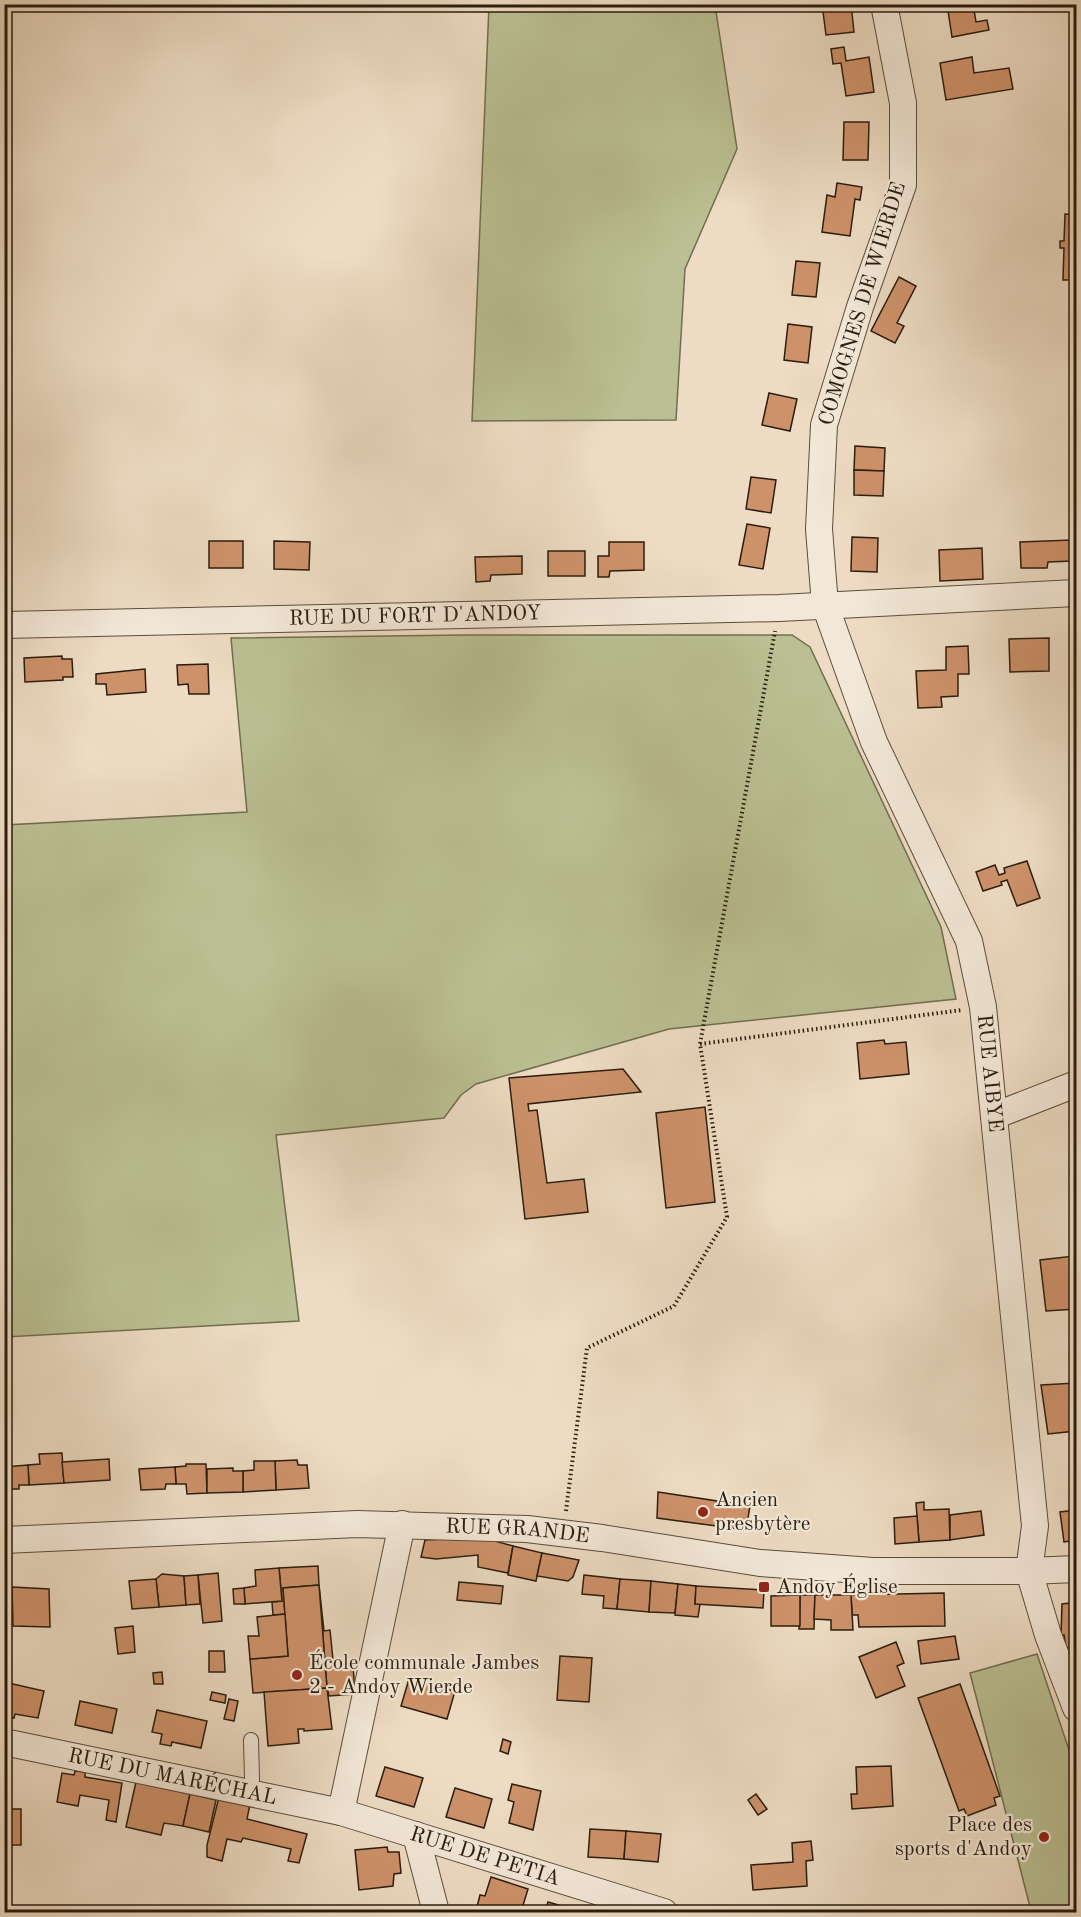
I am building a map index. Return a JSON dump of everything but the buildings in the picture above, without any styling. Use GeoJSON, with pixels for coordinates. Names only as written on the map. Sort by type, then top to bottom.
{"type":"FeatureCollection","features":[{"type":"Feature","properties":{"kind":"street","name":"COMOGNES DE WIERDE"},"geometry":{"type":"LineString","coordinates":[[825,605],[819,529],[824,425],[860,307],[903,185],[903,104],[884,4]]}},
{"type":"Feature","properties":{"kind":"street","name":"RUE DU FORT D'ANDOY"},"geometry":{"type":"LineString","coordinates":[[4,625],[779,608],[1077,593]]}},
{"type":"Feature","properties":{"kind":"street","name":"RUE AIBYE"},"geometry":{"type":"LineString","coordinates":[[825,605],[874,742],[969,941],[983,1007],[1035,1526],[1029,1571]]}},
{"type":"Feature","properties":{"kind":"street"},"geometry":{"type":"LineString","coordinates":[[994,1116],[1077,1084]]}},
{"type":"Feature","properties":{"kind":"street","name":"RUE GRANDE"},"geometry":{"type":"LineString","coordinates":[[4,1540],[345,1524],[402,1524],[527,1528],[760,1563],[873,1571],[1077,1569]]}},
{"type":"Feature","properties":{"kind":"street"},"geometry":{"type":"LineString","coordinates":[[341,1812],[402,1524]]}},
{"type":"Feature","properties":{"kind":"street"},"geometry":{"type":"LineString","coordinates":[[1029,1571],[1048,1635],[1077,1708]]}},
{"type":"Feature","properties":{"kind":"street","name":"RUE DU MARÉCHAL"},"geometry":{"type":"LineString","coordinates":[[4,1742],[341,1812]]}},
{"type":"Feature","properties":{"kind":"street","name":"RUE DE PETIA"},"geometry":{"type":"LineString","coordinates":[[341,1812],[664,1912]]}},
{"type":"Feature","properties":{"kind":"street"},"geometry":{"type":"LineString","coordinates":[[416,1835],[436,1912]]}},
{"type":"Feature","properties":{"kind":"lane"},"geometry":{"type":"LineString","coordinates":[[250,1793],[251,1740]]}},
{"type":"Feature","properties":{"kind":"path"},"geometry":{"type":"LineString","coordinates":[[564,1532],[586,1348],[674,1306],[727,1217],[700,1044],[779,608]]}},
{"type":"Feature","properties":{"kind":"path"},"geometry":{"type":"LineString","coordinates":[[700,1044],[983,1007]]}},
{"type":"Feature","properties":{"kind":"green space"},"geometry":{"type":"Polygon","coordinates":[[[489,5],[715,5],[737,149],[685,269],[676,420],[472,421],[489,5]]]}},
{"type":"Feature","properties":{"kind":"green space"},"geometry":{"type":"Polygon","coordinates":[[[792,635],[810,647],[941,927],[956,999],[669,1029],[476,1084],[461,1095],[444,1118],[276,1135],[299,1321],[5,1337],[5,825],[247,812],[231,638],[792,635]]]}},
{"type":"Feature","properties":{"kind":"green space","name":"Place des sports d'Andoy"},"geometry":{"type":"Polygon","coordinates":[[[1037,1654],[1076,1771],[1076,1906],[1054,1912],[1032,1912],[970,1673],[1037,1654]]]}},
{"type":"Feature","properties":{"kind":"place","name":"Ancien presbytère"},"geometry":{"type":"Point","coordinates":[703,1512]}},
{"type":"Feature","properties":{"kind":"place","name":"Andoy Église"},"geometry":{"type":"Point","coordinates":[764,1587]}},
{"type":"Feature","properties":{"kind":"place","name":"École communale Jambes 2 - Andoy Wierde"},"geometry":{"type":"Point","coordinates":[297,1675]}},
{"type":"Feature","properties":{"kind":"place","name":"Place des sports d'Andoy"},"geometry":{"type":"Point","coordinates":[1044,1837]}}]}
